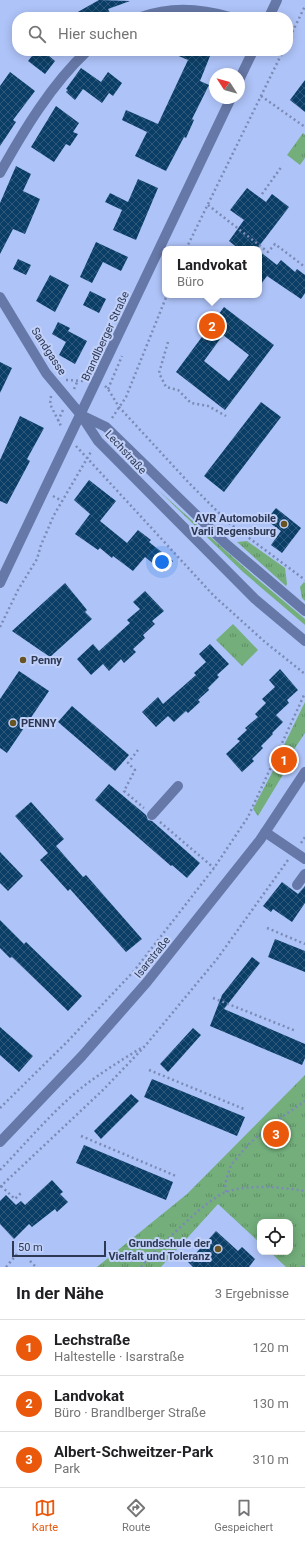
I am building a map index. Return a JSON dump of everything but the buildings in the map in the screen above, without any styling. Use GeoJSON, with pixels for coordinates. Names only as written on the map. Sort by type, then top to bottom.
{"type":"FeatureCollection","features":[{"type":"Feature","properties":{"kind":"street"},"geometry":{"type":"LineString","coordinates":[[271,12],[277,0]]}},
{"type":"Feature","properties":{"kind":"street"},"geometry":{"type":"LineString","coordinates":[[160,12],[185,8],[205,12]]}},
{"type":"Feature","properties":{"kind":"street"},"geometry":{"type":"LineString","coordinates":[[0,173],[32,119],[55,87],[82,56]]}},
{"type":"Feature","properties":{"kind":"street"},"geometry":{"type":"LineString","coordinates":[[245,68],[251,56]]}},
{"type":"Feature","properties":{"kind":"street","name":"Brandlberger Straße"},"geometry":{"type":"LineString","coordinates":[[0,583],[81,416],[228,104]]}},
{"type":"Feature","properties":{"kind":"street","name":"Sandgasse"},"geometry":{"type":"LineString","coordinates":[[0,297],[52,379],[81,416]]}},
{"type":"Feature","properties":{"kind":"street","name":"Lechstraße"},"geometry":{"type":"LineString","coordinates":[[81,416],[106,427],[225,543],[305,611]]}},
{"type":"Feature","properties":{"kind":"street","name":"Lechstraße"},"geometry":{"type":"LineString","coordinates":[[81,416],[98,441],[254,599],[305,641]]}},
{"type":"Feature","properties":{"kind":"street","name":"Isarstraße"},"geometry":{"type":"LineString","coordinates":[[0,1142],[51,1090],[117,1017],[206,910],[265,832],[305,772]]}},
{"type":"Feature","properties":{"kind":"street"},"geometry":{"type":"LineString","coordinates":[[152,815],[178,786]]}},
{"type":"Feature","properties":{"kind":"street"},"geometry":{"type":"LineString","coordinates":[[265,832],[305,860]]}},
{"type":"Feature","properties":{"kind":"street"},"geometry":{"type":"LineString","coordinates":[[297,885],[305,874]]}},
{"type":"Feature","properties":{"kind":"path"},"geometry":{"type":"LineString","coordinates":[[293,31],[305,6]]}},
{"type":"Feature","properties":{"kind":"path"},"geometry":{"type":"LineString","coordinates":[[188,246],[281,56]]}},
{"type":"Feature","properties":{"kind":"path"},"geometry":{"type":"LineString","coordinates":[[261,96],[305,127]]}},
{"type":"Feature","properties":{"kind":"path"},"geometry":{"type":"LineString","coordinates":[[262,194],[282,166]]}},
{"type":"Feature","properties":{"kind":"path"},"geometry":{"type":"LineString","coordinates":[[208,205],[260,246]]}},
{"type":"Feature","properties":{"kind":"path"},"geometry":{"type":"LineString","coordinates":[[262,247],[268,252],[275,244],[305,267]]}},
{"type":"Feature","properties":{"kind":"path"},"geometry":{"type":"LineString","coordinates":[[106,427],[126,397],[166,298]]}},
{"type":"Feature","properties":{"kind":"path"},"geometry":{"type":"LineString","coordinates":[[168,342],[159,373],[166,387],[178,390],[191,403],[208,406],[226,416]]}},
{"type":"Feature","properties":{"kind":"path"},"geometry":{"type":"LineString","coordinates":[[305,580],[229,523],[189,483],[120,407],[108,389],[97,381],[52,379],[50,404],[59,424],[86,458],[210,592],[265,642],[305,674]]}},
{"type":"Feature","properties":{"kind":"path"},"geometry":{"type":"LineString","coordinates":[[0,627],[18,590],[37,559],[41,545],[62,501],[86,458],[98,441]]}},
{"type":"Feature","properties":{"kind":"path"},"geometry":{"type":"LineString","coordinates":[[53,496],[62,501]]}},
{"type":"Feature","properties":{"kind":"path"},"geometry":{"type":"LineString","coordinates":[[229,523],[234,516],[232,514]]}},
{"type":"Feature","properties":{"kind":"path"},"geometry":{"type":"LineString","coordinates":[[0,1108],[67,1042],[134,971],[178,916],[248,817],[305,693]]}},
{"type":"Feature","properties":{"kind":"path"},"geometry":{"type":"LineString","coordinates":[[272,764],[279,768],[284,760]]}},
{"type":"Feature","properties":{"kind":"path"},"geometry":{"type":"LineString","coordinates":[[21,1193],[15,1199],[0,1186],[104,1089],[145,1046],[217,959],[305,837]]}},
{"type":"Feature","properties":{"kind":"path"},"geometry":{"type":"LineString","coordinates":[[267,928],[305,944]]}},
{"type":"Feature","properties":{"kind":"path"},"geometry":{"type":"LineString","coordinates":[[213,998],[296,1031]]}},
{"type":"Feature","properties":{"kind":"path"},"geometry":{"type":"LineString","coordinates":[[0,1170],[64,1103],[80,1089],[100,1074],[145,1046]]}},
{"type":"Feature","properties":{"kind":"path"},"geometry":{"type":"LineString","coordinates":[[149,1070],[244,1109]]}},
{"type":"Feature","properties":{"kind":"path"},"geometry":{"type":"LineString","coordinates":[[226,1192],[225,1184],[231,1165],[247,1146],[270,1125],[305,1101]]}},
{"type":"Feature","properties":{"kind":"path"},"geometry":{"type":"LineString","coordinates":[[81,1136],[176,1176]]}},
{"type":"Feature","properties":{"kind":"path"},"geometry":{"type":"LineString","coordinates":[[140,1267],[212,1200],[226,1192],[268,1187],[305,1190]]}},
{"type":"Feature","properties":{"kind":"path"},"geometry":{"type":"LineString","coordinates":[[6,1267],[17,1254]]}},
{"type":"Feature","properties":{"kind":"path"},"geometry":{"type":"LineString","coordinates":[[30,1261],[36,1267]]}},
{"type":"Feature","properties":{"kind":"green space"},"geometry":{"type":"Polygon","coordinates":[[[303,133],[305,135],[305,158],[300,165],[287,155],[303,133]]]}},
{"type":"Feature","properties":{"kind":"green space"},"geometry":{"type":"Polygon","coordinates":[[[157,489],[255,577],[305,619],[305,625],[243,572],[157,489]]]}},
{"type":"Feature","properties":{"kind":"green space"},"geometry":{"type":"Polygon","coordinates":[[[247,541],[285,568],[286,586],[237,542],[247,541]]]}},
{"type":"Feature","properties":{"kind":"green space"},"geometry":{"type":"Polygon","coordinates":[[[304,582],[305,601],[302,598],[300,587],[304,582]]]}},
{"type":"Feature","properties":{"kind":"green space"},"geometry":{"type":"Polygon","coordinates":[[[233,624],[258,650],[242,666],[216,640],[233,624]]]}},
{"type":"Feature","properties":{"kind":"green space"},"geometry":{"type":"Polygon","coordinates":[[[305,702],[305,733],[293,751],[284,745],[305,702]]]}},
{"type":"Feature","properties":{"kind":"green space"},"geometry":{"type":"Polygon","coordinates":[[[275,767],[284,773],[258,816],[253,809],[275,767]]]}},
{"type":"Feature","properties":{"kind":"green space"},"geometry":{"type":"Polygon","coordinates":[[[305,1075],[305,1267],[286,1267],[273,1255],[293,1255],[293,1219],[257,1219],[257,1240],[218,1204],[161,1267],[97,1267],[187,1194],[305,1075]]]}},
{"type":"Feature","properties":{"kind":"place","name":"Landvokat"},"geometry":{"type":"Point","coordinates":[212,326]}},
{"type":"Feature","properties":{"kind":"place","name":"AVR Automobile Varli Regensburg"},"geometry":{"type":"Point","coordinates":[284,524]}},
{"type":"Feature","properties":{"kind":"place","name":"Penny"},"geometry":{"type":"Point","coordinates":[23,660]}},
{"type":"Feature","properties":{"kind":"place","name":"PENNY"},"geometry":{"type":"Point","coordinates":[13,723]}},
{"type":"Feature","properties":{"kind":"place","name":"Lechstraße"},"geometry":{"type":"Point","coordinates":[284,760]}},
{"type":"Feature","properties":{"kind":"place","name":"Albert-Schweitzer-Park"},"geometry":{"type":"Point","coordinates":[276,1134]}},
{"type":"Feature","properties":{"kind":"place","name":"Grundschule der Vielfalt und Toleranz"},"geometry":{"type":"Point","coordinates":[218,1249]}}]}
